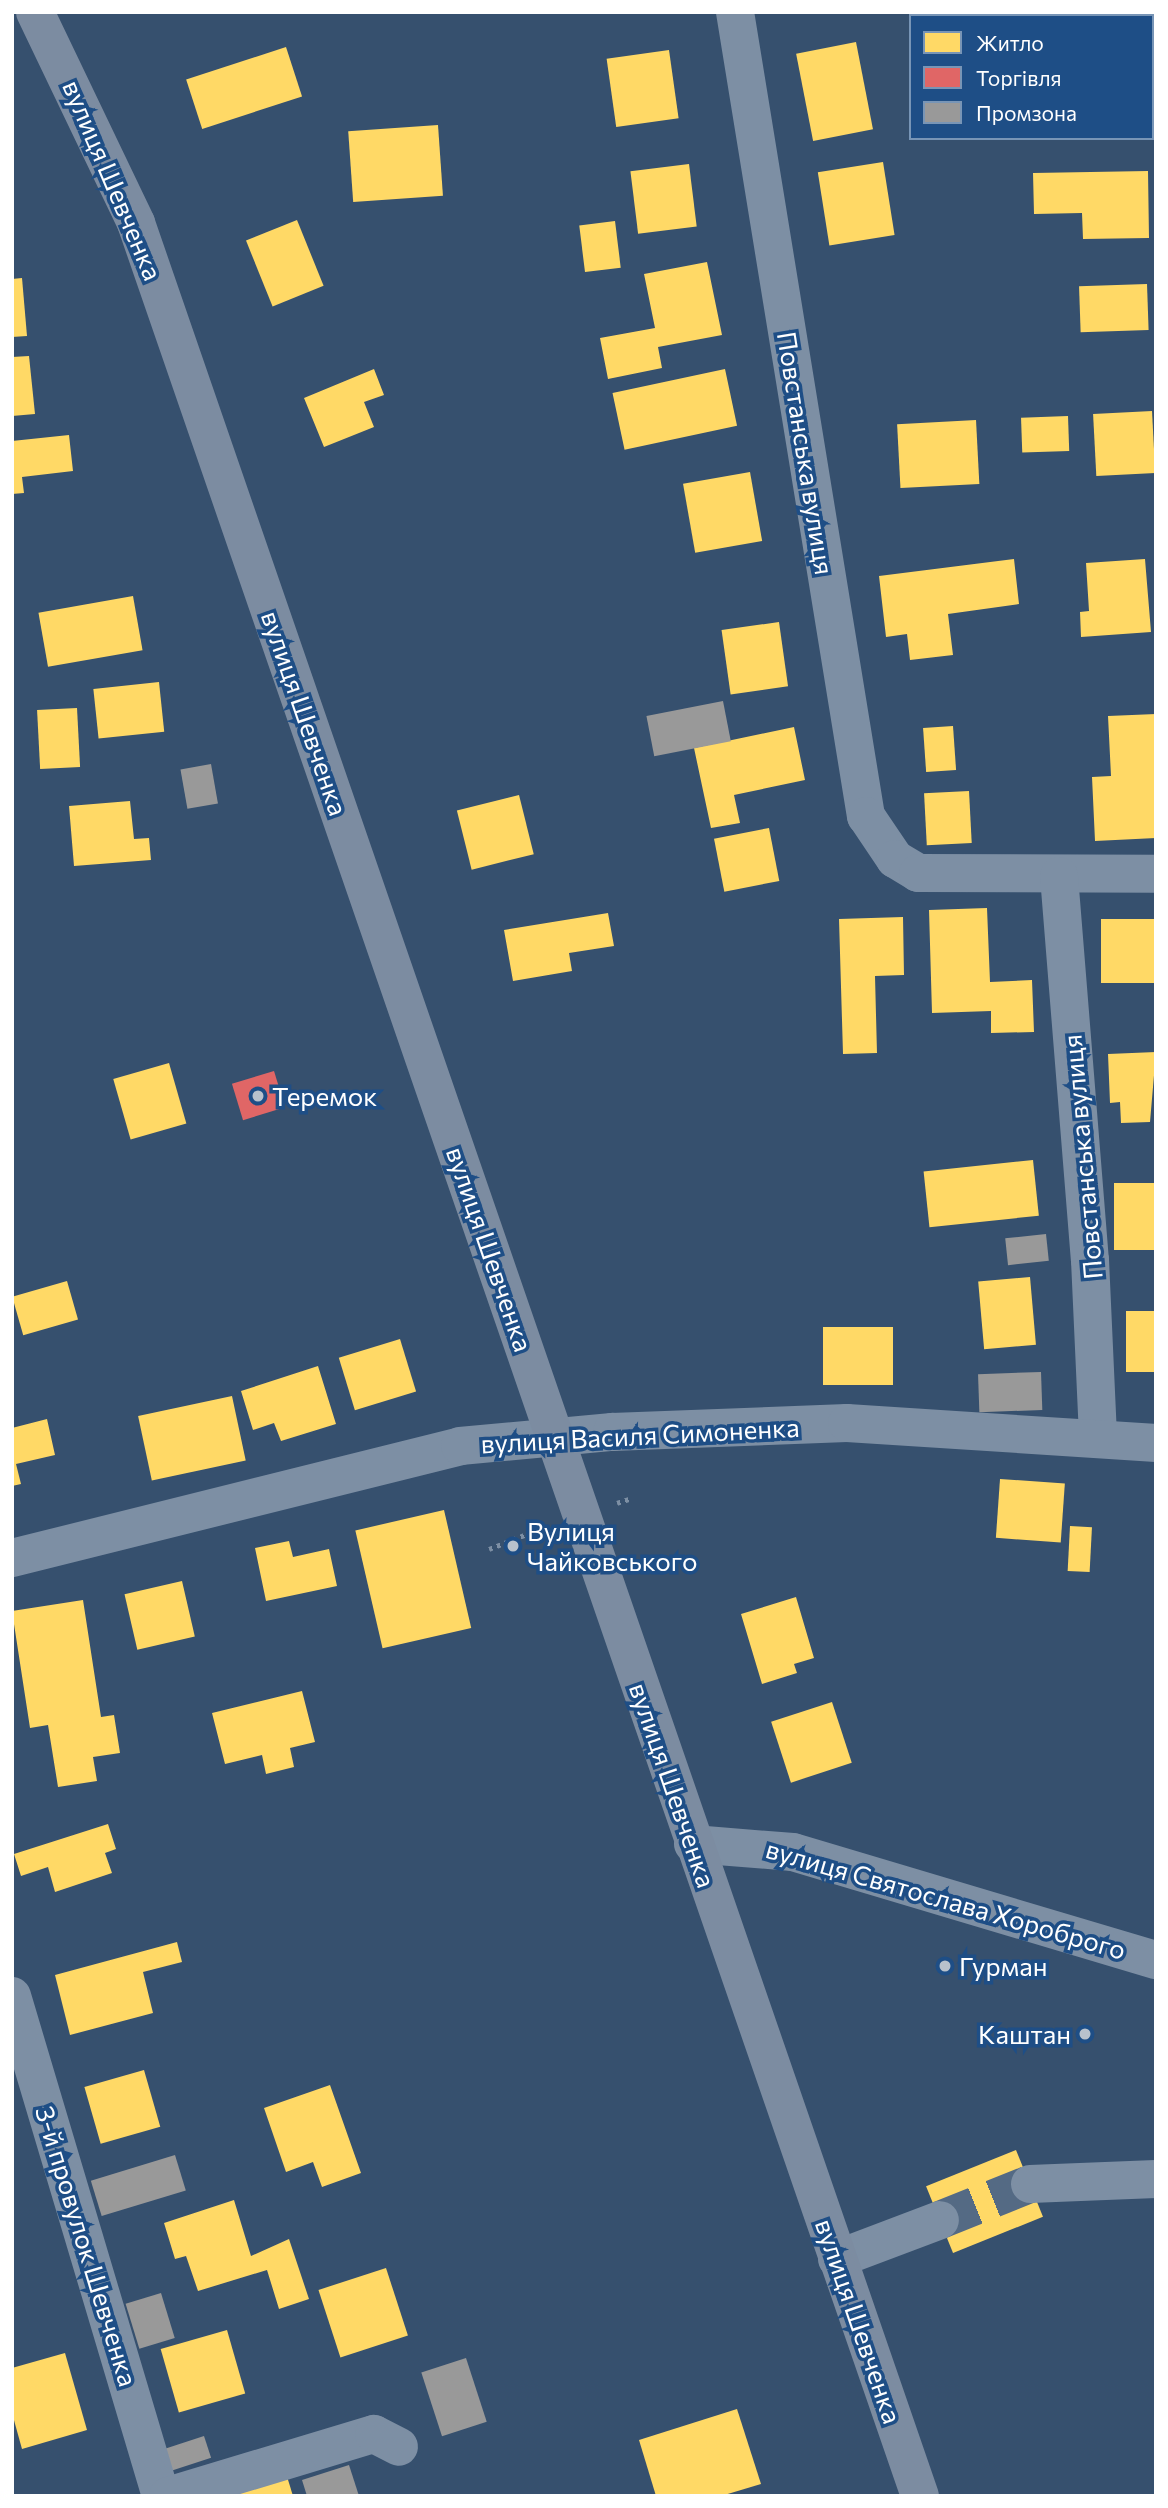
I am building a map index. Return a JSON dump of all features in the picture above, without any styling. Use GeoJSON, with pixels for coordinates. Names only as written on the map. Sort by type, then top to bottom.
{"type":"FeatureCollection","features":[{"type":"Feature","properties":{"kind":"main road","name":"вулиця Шевченка"},"geometry":{"type":"LineString","coordinates":[[35,12],[136,223],[836,2259],[920,2496]]}},
{"type":"Feature","properties":{"kind":"street","name":"Повстанська вулиця"},"geometry":{"type":"LineString","coordinates":[[735,12],[860,790],[878,839],[918,873],[1059,876],[1090,1260],[1098,1439]]}},
{"type":"Feature","properties":{"kind":"street"},"geometry":{"type":"LineString","coordinates":[[1059,876],[1156,874]]}},
{"type":"Feature","properties":{"kind":"street","name":"вулиця Василя Симоненка"},"geometry":{"type":"LineString","coordinates":[[12,1558],[460,1446],[554,1438],[847,1423],[1156,1443]]}},
{"type":"Feature","properties":{"kind":"street","name":"вулиця Святослава Хороброго"},"geometry":{"type":"LineString","coordinates":[[694,1844],[751,1844],[793,1852],[1156,1960]]}},
{"type":"Feature","properties":{"kind":"street","name":"3-й провулок Шевченка"},"geometry":{"type":"LineString","coordinates":[[12,1996],[161,2496]]}},
{"type":"Feature","properties":{"kind":"street"},"geometry":{"type":"LineString","coordinates":[[1030,2183],[1156,2179]]}},
{"type":"Feature","properties":{"kind":"street"},"geometry":{"type":"LineString","coordinates":[[836,2259],[940,2220]]}},
{"type":"Feature","properties":{"kind":"street"},"geometry":{"type":"LineString","coordinates":[[168,2496],[374,2434],[399,2447]]}},
{"type":"Feature","properties":{"kind":"path"},"geometry":{"type":"LineString","coordinates":[[489,1549],[542,1528]]}},
{"type":"Feature","properties":{"kind":"building: Житло"},"geometry":{"type":"Polygon","coordinates":[[[856,42],[873,129],[813,141],[796,54],[856,42]]]}},
{"type":"Feature","properties":{"kind":"building: Житло"},"geometry":{"type":"Polygon","coordinates":[[[286,47],[302,96],[202,129],[186,79],[286,47]]]}},
{"type":"Feature","properties":{"kind":"building: Житло"},"geometry":{"type":"Polygon","coordinates":[[[669,50],[679,118],[616,127],[607,59],[669,50]]]}},
{"type":"Feature","properties":{"kind":"building: Житло"},"geometry":{"type":"Polygon","coordinates":[[[438,125],[443,196],[353,202],[348,131],[438,125]]]}},
{"type":"Feature","properties":{"kind":"building: Житло"},"geometry":{"type":"Polygon","coordinates":[[[883,162],[895,235],[829,245],[818,172],[883,162]]]}},
{"type":"Feature","properties":{"kind":"building: Житло"},"geometry":{"type":"Polygon","coordinates":[[[689,164],[697,227],[638,234],[630,171],[689,164]]]}},
{"type":"Feature","properties":{"kind":"building: Житло"},"geometry":{"type":"Polygon","coordinates":[[[1148,171],[1149,238],[1083,239],[1082,213],[1034,214],[1033,173],[1148,171]]]}},
{"type":"Feature","properties":{"kind":"building: Житло"},"geometry":{"type":"Polygon","coordinates":[[[297,220],[324,286],[273,306],[246,241],[297,220]]]}},
{"type":"Feature","properties":{"kind":"building: Житло"},"geometry":{"type":"Polygon","coordinates":[[[615,221],[621,268],[585,272],[579,225],[615,221]]]}},
{"type":"Feature","properties":{"kind":"building: Житло"},"geometry":{"type":"Polygon","coordinates":[[[707,262],[722,335],[658,347],[662,368],[608,379],[600,338],[655,328],[644,274],[707,262]]]}},
{"type":"Feature","properties":{"kind":"building: Житло"},"geometry":{"type":"Polygon","coordinates":[[[22,278],[27,336],[12,337],[12,279],[22,278]]]}},
{"type":"Feature","properties":{"kind":"building: Житло"},"geometry":{"type":"Polygon","coordinates":[[[1147,284],[1149,330],[1081,332],[1079,286],[1147,284]]]}},
{"type":"Feature","properties":{"kind":"building: Житло"},"geometry":{"type":"Polygon","coordinates":[[[29,356],[35,414],[12,416],[12,357],[29,356]]]}},
{"type":"Feature","properties":{"kind":"building: Житло"},"geometry":{"type":"Polygon","coordinates":[[[374,369],[384,395],[364,402],[374,427],[324,447],[304,398],[374,369]]]}},
{"type":"Feature","properties":{"kind":"building: Житло"},"geometry":{"type":"Polygon","coordinates":[[[725,369],[737,426],[625,450],[613,393],[725,369]]]}},
{"type":"Feature","properties":{"kind":"building: Житло"},"geometry":{"type":"Polygon","coordinates":[[[1152,411],[1155,473],[1096,476],[1093,414],[1152,411]]]}},
{"type":"Feature","properties":{"kind":"building: Житло"},"geometry":{"type":"Polygon","coordinates":[[[1068,416],[1069,451],[1022,453],[1021,418],[1068,416]]]}},
{"type":"Feature","properties":{"kind":"building: Житло"},"geometry":{"type":"Polygon","coordinates":[[[976,420],[979,484],[900,488],[897,424],[976,420]]]}},
{"type":"Feature","properties":{"kind":"building: Житло"},"geometry":{"type":"Polygon","coordinates":[[[69,435],[73,471],[22,477],[24,493],[12,494],[12,441],[69,435]]]}},
{"type":"Feature","properties":{"kind":"building: Житло"},"geometry":{"type":"Polygon","coordinates":[[[750,472],[762,541],[695,553],[683,484],[750,472]]]}},
{"type":"Feature","properties":{"kind":"building: Житло"},"geometry":{"type":"Polygon","coordinates":[[[1014,559],[1019,604],[948,614],[953,655],[910,660],[907,634],[886,637],[879,576],[1014,559]]]}},
{"type":"Feature","properties":{"kind":"building: Житло"},"geometry":{"type":"Polygon","coordinates":[[[1145,559],[1151,632],[1081,637],[1080,612],[1089,611],[1086,563],[1145,559]]]}},
{"type":"Feature","properties":{"kind":"building: Житло"},"geometry":{"type":"Polygon","coordinates":[[[133,596],[143,650],[48,667],[38,613],[133,596]]]}},
{"type":"Feature","properties":{"kind":"building: Житло"},"geometry":{"type":"Polygon","coordinates":[[[779,622],[788,686],[731,694],[722,630],[779,622]]]}},
{"type":"Feature","properties":{"kind":"building: Житло"},"geometry":{"type":"Polygon","coordinates":[[[159,682],[164,732],[99,739],[93,689],[159,682]]]}},
{"type":"Feature","properties":{"kind":"building: Житло"},"geometry":{"type":"Polygon","coordinates":[[[77,708],[80,767],[40,769],[37,710],[77,708]]]}},
{"type":"Feature","properties":{"kind":"building: Житло"},"geometry":{"type":"Polygon","coordinates":[[[1156,714],[1156,838],[1095,841],[1092,777],[1111,776],[1108,716],[1156,714]]]}},
{"type":"Feature","properties":{"kind":"building: Житло"},"geometry":{"type":"Polygon","coordinates":[[[953,726],[956,770],[926,772],[923,728],[953,726]]]}},
{"type":"Feature","properties":{"kind":"building: Житло"},"geometry":{"type":"Polygon","coordinates":[[[794,727],[805,780],[734,795],[740,823],[711,828],[694,748],[794,727]]]}},
{"type":"Feature","properties":{"kind":"building: Житло"},"geometry":{"type":"Polygon","coordinates":[[[969,791],[972,843],[927,845],[924,793],[969,791]]]}},
{"type":"Feature","properties":{"kind":"building: Житло"},"geometry":{"type":"Polygon","coordinates":[[[519,795],[534,854],[472,870],[457,810],[519,795]]]}},
{"type":"Feature","properties":{"kind":"building: Житло"},"geometry":{"type":"Polygon","coordinates":[[[130,801],[134,839],[149,838],[151,860],[74,866],[69,806],[130,801]]]}},
{"type":"Feature","properties":{"kind":"building: Житло"},"geometry":{"type":"Polygon","coordinates":[[[769,828],[779,881],[724,892],[714,839],[769,828]]]}},
{"type":"Feature","properties":{"kind":"building: Житло"},"geometry":{"type":"Polygon","coordinates":[[[987,908],[990,982],[1032,980],[1034,1032],[991,1033],[991,1011],[932,1013],[929,910],[987,908]]]}},
{"type":"Feature","properties":{"kind":"building: Житло"},"geometry":{"type":"Polygon","coordinates":[[[608,913],[614,946],[569,953],[572,971],[513,981],[504,930],[608,913]]]}},
{"type":"Feature","properties":{"kind":"building: Житло"},"geometry":{"type":"Polygon","coordinates":[[[903,917],[904,975],[875,976],[877,1053],[843,1054],[839,919],[903,917]]]}},
{"type":"Feature","properties":{"kind":"building: Житло"},"geometry":{"type":"Polygon","coordinates":[[[1101,919],[1156,919],[1156,983],[1101,983],[1101,919]]]}},
{"type":"Feature","properties":{"kind":"building: Житло"},"geometry":{"type":"Polygon","coordinates":[[[1156,1052],[1150,1122],[1121,1123],[1120,1102],[1110,1103],[1108,1054],[1156,1052]]]}},
{"type":"Feature","properties":{"kind":"building: Житло"},"geometry":{"type":"Polygon","coordinates":[[[169,1063],[186,1124],[131,1140],[113,1079],[169,1063]]]}},
{"type":"Feature","properties":{"kind":"building: Житло"},"geometry":{"type":"Polygon","coordinates":[[[1033,1160],[1039,1216],[929,1227],[924,1171],[1033,1160]]]}},
{"type":"Feature","properties":{"kind":"building: Житло"},"geometry":{"type":"Polygon","coordinates":[[[1114,1183],[1156,1183],[1156,1250],[1114,1250],[1114,1183]]]}},
{"type":"Feature","properties":{"kind":"building: Житло"},"geometry":{"type":"Polygon","coordinates":[[[1030,1277],[1036,1345],[984,1349],[978,1282],[1030,1277]]]}},
{"type":"Feature","properties":{"kind":"building: Житло"},"geometry":{"type":"Polygon","coordinates":[[[67,1281],[78,1319],[23,1335],[12,1297],[67,1281]]]}},
{"type":"Feature","properties":{"kind":"building: Житло"},"geometry":{"type":"Polygon","coordinates":[[[1126,1311],[1156,1311],[1156,1372],[1126,1372],[1126,1311]]]}},
{"type":"Feature","properties":{"kind":"building: Житло"},"geometry":{"type":"Polygon","coordinates":[[[823,1327],[893,1327],[893,1385],[823,1385],[823,1327]]]}},
{"type":"Feature","properties":{"kind":"building: Житло"},"geometry":{"type":"Polygon","coordinates":[[[400,1339],[416,1392],[355,1410],[339,1358],[400,1339]]]}},
{"type":"Feature","properties":{"kind":"building: Житло"},"geometry":{"type":"Polygon","coordinates":[[[318,1366],[336,1424],[281,1441],[274,1423],[253,1430],[241,1391],[318,1366]]]}},
{"type":"Feature","properties":{"kind":"building: Житло"},"geometry":{"type":"Polygon","coordinates":[[[232,1396],[246,1461],[152,1481],[138,1416],[232,1396]]]}},
{"type":"Feature","properties":{"kind":"building: Житло"},"geometry":{"type":"Polygon","coordinates":[[[47,1419],[55,1455],[16,1464],[21,1484],[12,1486],[12,1428],[47,1419]]]}},
{"type":"Feature","properties":{"kind":"building: Житло"},"geometry":{"type":"Polygon","coordinates":[[[1000,1479],[1065,1484],[1061,1542],[996,1538],[1000,1479]]]}},
{"type":"Feature","properties":{"kind":"building: Житло"},"geometry":{"type":"Polygon","coordinates":[[[444,1510],[471,1628],[383,1648],[355,1530],[444,1510]]]}},
{"type":"Feature","properties":{"kind":"building: Житло"},"geometry":{"type":"Polygon","coordinates":[[[1070,1526],[1092,1527],[1090,1572],[1068,1571],[1070,1526]]]}},
{"type":"Feature","properties":{"kind":"building: Житло"},"geometry":{"type":"Polygon","coordinates":[[[289,1541],[293,1557],[329,1549],[337,1586],[266,1601],[255,1548],[289,1541]]]}},
{"type":"Feature","properties":{"kind":"building: Житло"},"geometry":{"type":"Polygon","coordinates":[[[182,1581],[195,1637],[137,1650],[125,1594],[182,1581]]]}},
{"type":"Feature","properties":{"kind":"building: Житло"},"geometry":{"type":"Polygon","coordinates":[[[796,1597],[814,1658],[794,1664],[797,1673],[762,1684],[741,1614],[796,1597]]]}},
{"type":"Feature","properties":{"kind":"building: Житло"},"geometry":{"type":"Polygon","coordinates":[[[83,1600],[101,1717],[114,1715],[120,1753],[93,1757],[97,1781],[58,1787],[48,1725],[30,1728],[12,1611],[83,1600]]]}},
{"type":"Feature","properties":{"kind":"building: Житло"},"geometry":{"type":"Polygon","coordinates":[[[302,1691],[315,1742],[290,1748],[294,1767],[266,1774],[262,1755],[225,1764],[212,1713],[302,1691]]]}},
{"type":"Feature","properties":{"kind":"building: Житло"},"geometry":{"type":"Polygon","coordinates":[[[832,1702],[852,1763],[791,1783],[771,1722],[832,1702]]]}},
{"type":"Feature","properties":{"kind":"building: Житло"},"geometry":{"type":"Polygon","coordinates":[[[108,1824],[116,1849],[105,1853],[112,1873],[55,1892],[48,1867],[21,1876],[14,1854],[108,1824]]]}},
{"type":"Feature","properties":{"kind":"building: Житло"},"geometry":{"type":"Polygon","coordinates":[[[177,1942],[182,1962],[143,1972],[153,2013],[70,2035],[55,1975],[177,1942]]]}},
{"type":"Feature","properties":{"kind":"building: Житло"},"geometry":{"type":"Polygon","coordinates":[[[144,2070],[160,2127],[101,2144],[84,2087],[144,2070]]]}},
{"type":"Feature","properties":{"kind":"building: Житло"},"geometry":{"type":"Polygon","coordinates":[[[330,2085],[361,2173],[322,2187],[313,2162],[286,2172],[264,2108],[330,2085]]]}},
{"type":"Feature","properties":{"kind":"building: Житло"},"geometry":{"type":"Polygon","coordinates":[[[1016,2150],[1043,2217],[953,2253],[926,2186],[1016,2150]]]}},
{"type":"Feature","properties":{"kind":"building: Житло"},"geometry":{"type":"Polygon","coordinates":[[[234,2200],[251,2256],[289,2239],[309,2299],[279,2309],[267,2270],[198,2291],[186,2256],[175,2259],[164,2223],[234,2200]]]}},
{"type":"Feature","properties":{"kind":"building: Житло"},"geometry":{"type":"Polygon","coordinates":[[[386,2268],[408,2336],[340,2357],[318,2290],[386,2268]]]}},
{"type":"Feature","properties":{"kind":"building: Житло"},"geometry":{"type":"Polygon","coordinates":[[[227,2330],[245,2393],[179,2412],[161,2349],[227,2330]]]}},
{"type":"Feature","properties":{"kind":"building: Житло"},"geometry":{"type":"Polygon","coordinates":[[[65,2353],[87,2430],[22,2449],[12,2413],[12,2368],[65,2353]]]}},
{"type":"Feature","properties":{"kind":"building: Житло"},"geometry":{"type":"Polygon","coordinates":[[[737,2409],[761,2484],[721,2496],[656,2496],[639,2440],[737,2409]]]}},
{"type":"Feature","properties":{"kind":"building: Житло"},"geometry":{"type":"Polygon","coordinates":[[[285,2470],[293,2496],[204,2496],[285,2470]]]}},
{"type":"Feature","properties":{"kind":"building: Торгівля","name":"Теремок"},"geometry":{"type":"Polygon","coordinates":[[[274,1071],[285,1107],[243,1120],[232,1084],[274,1071]]]}},
{"type":"Feature","properties":{"kind":"building: Промзона"},"geometry":{"type":"Polygon","coordinates":[[[723,701],[731,741],[654,756],[646,716],[723,701]]]}},
{"type":"Feature","properties":{"kind":"building: Промзона"},"geometry":{"type":"Polygon","coordinates":[[[211,764],[218,803],[187,809],[180,769],[211,764]]]}},
{"type":"Feature","properties":{"kind":"building: Промзона"},"geometry":{"type":"Polygon","coordinates":[[[1046,1234],[1049,1261],[1008,1265],[1005,1238],[1046,1234]]]}},
{"type":"Feature","properties":{"kind":"building: Промзона"},"geometry":{"type":"Polygon","coordinates":[[[1041,1372],[1042,1410],[979,1412],[978,1374],[1041,1372]]]}},
{"type":"Feature","properties":{"kind":"building: Промзона"},"geometry":{"type":"Polygon","coordinates":[[[175,2155],[186,2190],[102,2216],[91,2181],[175,2155]]]}},
{"type":"Feature","properties":{"kind":"building: Промзона"},"geometry":{"type":"Polygon","coordinates":[[[161,2293],[175,2338],[139,2349],[126,2304],[161,2293]]]}},
{"type":"Feature","properties":{"kind":"building: Промзона"},"geometry":{"type":"Polygon","coordinates":[[[466,2358],[487,2422],[442,2436],[421,2373],[466,2358]]]}},
{"type":"Feature","properties":{"kind":"building: Промзона"},"geometry":{"type":"Polygon","coordinates":[[[204,2436],[211,2458],[172,2471],[165,2449],[204,2436]]]}},
{"type":"Feature","properties":{"kind":"building: Промзона"},"geometry":{"type":"Polygon","coordinates":[[[349,2465],[359,2496],[307,2496],[302,2480],[349,2465]]]}},
{"type":"Feature","properties":{"kind":"tunnel"},"geometry":{"type":"LineString","coordinates":[[940,2220],[1030,2184]]}},
{"type":"Feature","properties":{"kind":"place","name":"Теремок"},"geometry":{"type":"Point","coordinates":[258,1096]}},
{"type":"Feature","properties":{"kind":"place","name":"Вулиця Чайковського"},"geometry":{"type":"Point","coordinates":[513,1546]}},
{"type":"Feature","properties":{"kind":"place","name":"Гурман"},"geometry":{"type":"Point","coordinates":[945,1966]}},
{"type":"Feature","properties":{"kind":"place","name":"Каштан"},"geometry":{"type":"Point","coordinates":[1085,2034]}}]}
